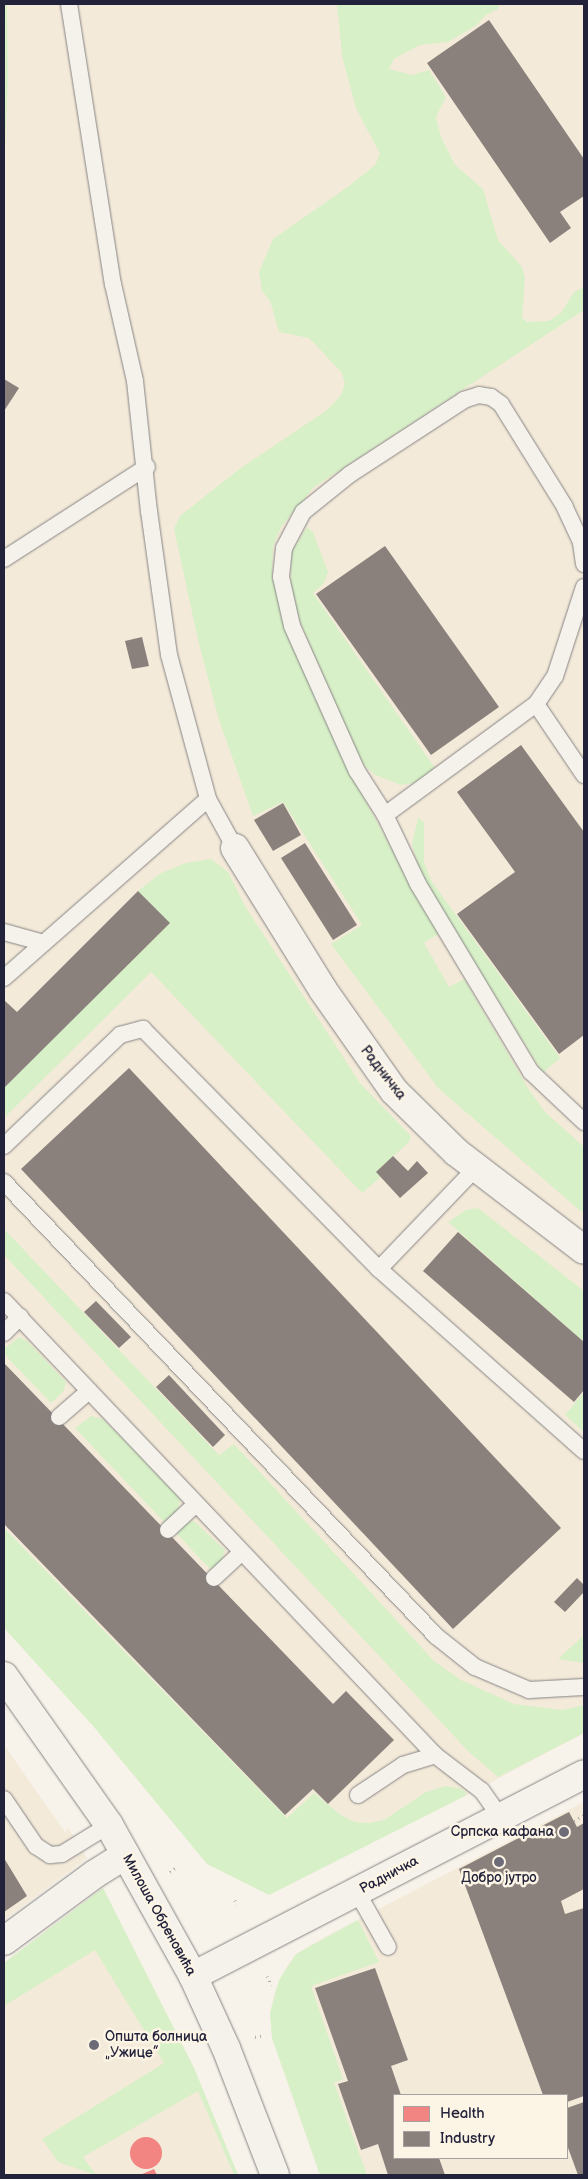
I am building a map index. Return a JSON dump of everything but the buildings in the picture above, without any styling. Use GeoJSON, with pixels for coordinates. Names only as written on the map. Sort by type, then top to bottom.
{"type":"FeatureCollection","features":[{"type":"Feature","properties":{"kind":"street","name":"Радничка"},"geometry":{"type":"LineString","coordinates":[[235,848],[323,990],[394,1091],[476,1168],[584,1250]]}},
{"type":"Feature","properties":{"kind":"street","name":"Милоша Обреновића"},"geometry":{"type":"LineString","coordinates":[[4,1676],[109,1825],[193,1976],[226,2048],[275,2175]]}},
{"type":"Feature","properties":{"kind":"street","name":"Радничка"},"geometry":{"type":"LineString","coordinates":[[193,1976],[584,1774]]}},
{"type":"Feature","properties":{"kind":"street"},"geometry":{"type":"LineString","coordinates":[[4,1942],[95,1874],[126,1855]]}},
{"type":"Feature","properties":{"kind":"lane"},"geometry":{"type":"LineString","coordinates":[[69,4],[113,284],[135,380],[146,467],[148,511],[169,655],[208,799],[235,848]]}},
{"type":"Feature","properties":{"kind":"lane"},"geometry":{"type":"LineString","coordinates":[[584,564],[581,542],[565,507],[501,404],[491,396],[480,396],[464,400],[349,474],[303,512],[284,548],[281,577],[292,626],[358,770],[385,816],[418,884],[531,1072],[584,1122]]}},
{"type":"Feature","properties":{"kind":"lane"},"geometry":{"type":"LineString","coordinates":[[4,559],[146,467]]}},
{"type":"Feature","properties":{"kind":"lane"},"geometry":{"type":"LineString","coordinates":[[385,816],[536,704],[555,676],[584,587]]}},
{"type":"Feature","properties":{"kind":"lane"},"geometry":{"type":"LineString","coordinates":[[536,704],[584,775]]}},
{"type":"Feature","properties":{"kind":"lane"},"geometry":{"type":"LineString","coordinates":[[4,978],[208,799]]}},
{"type":"Feature","properties":{"kind":"lane"},"geometry":{"type":"LineString","coordinates":[[4,932],[44,942]]}},
{"type":"Feature","properties":{"kind":"lane"},"geometry":{"type":"LineString","coordinates":[[4,1146],[120,1035],[144,1029],[379,1269],[584,1450]]}},
{"type":"Feature","properties":{"kind":"lane"},"geometry":{"type":"LineString","coordinates":[[379,1269],[476,1168]]}},
{"type":"Feature","properties":{"kind":"lane"},"geometry":{"type":"LineString","coordinates":[[4,1182],[436,1636],[474,1667],[529,1690],[584,1687]]}},
{"type":"Feature","properties":{"kind":"lane"},"geometry":{"type":"LineString","coordinates":[[4,1301],[435,1755],[482,1791],[500,1817]]}},
{"type":"Feature","properties":{"kind":"lane"},"geometry":{"type":"LineString","coordinates":[[4,1333],[20,1317]]}},
{"type":"Feature","properties":{"kind":"lane"},"geometry":{"type":"LineString","coordinates":[[60,1417],[89,1391]]}},
{"type":"Feature","properties":{"kind":"lane"},"geometry":{"type":"LineString","coordinates":[[168,1530],[196,1504]]}},
{"type":"Feature","properties":{"kind":"lane"},"geometry":{"type":"LineString","coordinates":[[214,1578],[242,1552]]}},
{"type":"Feature","properties":{"kind":"lane"},"geometry":{"type":"LineString","coordinates":[[358,1795],[404,1765],[435,1755]]}},
{"type":"Feature","properties":{"kind":"lane"},"geometry":{"type":"LineString","coordinates":[[4,1799],[36,1846],[50,1855],[62,1854],[109,1825]]}},
{"type":"Feature","properties":{"kind":"lane"},"geometry":{"type":"LineString","coordinates":[[357,1892],[388,1947]]}},
{"type":"Feature","properties":{"kind":"path"},"geometry":{"type":"LineString","coordinates":[[574,1821],[584,1815]]}},
{"type":"Feature","properties":{"kind":"path"},"geometry":{"type":"LineString","coordinates":[[235,1900],[237,1905]]}},
{"type":"Feature","properties":{"kind":"path"},"geometry":{"type":"LineString","coordinates":[[268,1976],[270,1985]]}},
{"type":"Feature","properties":{"kind":"shaded area"},"geometry":{"type":"Polygon","coordinates":[[[4,4],[584,4],[584,1733],[467,1795],[462,1789],[446,1787],[426,1792],[384,1820],[369,1823],[355,1822],[341,1815],[314,1793],[287,1818],[4,1528],[4,1255],[480,1761],[4,1238],[4,4]]]}},
{"type":"Feature","properties":{"kind":"shaded area"},"geometry":{"type":"Polygon","coordinates":[[[4,1745],[65,1832],[68,1828],[87,1858],[4,1920],[4,1745]]]}},
{"type":"Feature","properties":{"kind":"shaded area"},"geometry":{"type":"Polygon","coordinates":[[[584,1802],[584,2175],[320,2175],[272,2038],[270,2013],[275,1992],[287,1966],[296,1954],[323,1938],[584,1802]]]}},
{"type":"Feature","properties":{"kind":"shaded area","name":"Општа болница „Ужице”"},"geometry":{"type":"Polygon","coordinates":[[[103,1888],[194,2068],[238,2175],[4,2175],[4,1963],[103,1888]]]}},
{"type":"Feature","properties":{"kind":"green space"},"geometry":{"type":"Polygon","coordinates":[[[4,4],[7,4],[8,80],[4,171],[4,4]]]}},
{"type":"Feature","properties":{"kind":"green space"},"geometry":{"type":"Polygon","coordinates":[[[337,4],[499,4],[498,9],[486,15],[477,25],[448,42],[420,45],[394,59],[389,69],[412,75],[429,70],[446,97],[436,117],[441,137],[455,165],[483,189],[498,240],[522,267],[525,278],[522,318],[527,322],[549,321],[561,313],[574,292],[584,287],[584,310],[314,487],[281,527],[273,547],[272,578],[289,634],[352,776],[438,934],[424,943],[449,987],[464,979],[529,1090],[545,1112],[584,1147],[584,1214],[438,1088],[331,944],[362,925],[283,802],[253,816],[219,720],[198,640],[174,529],[180,516],[238,470],[327,410],[341,395],[345,384],[342,373],[309,338],[279,332],[270,301],[262,291],[259,272],[273,239],[349,186],[375,165],[380,154],[356,108],[342,56],[337,4]]]}},
{"type":"Feature","properties":{"kind":"green space"},"geometry":{"type":"Polygon","coordinates":[[[307,527],[313,532],[328,572],[324,583],[313,593],[437,771],[421,782],[401,785],[375,775],[362,763],[348,733],[296,612],[291,590],[291,553],[307,527]]]}},
{"type":"Feature","properties":{"kind":"green space"},"geometry":{"type":"Polygon","coordinates":[[[418,818],[424,822],[424,862],[432,882],[560,1058],[543,1073],[421,876],[412,844],[418,818]]]}},
{"type":"Feature","properties":{"kind":"green space"},"geometry":{"type":"Polygon","coordinates":[[[211,859],[228,872],[245,906],[360,1083],[411,1136],[409,1142],[376,1172],[381,1177],[362,1193],[151,972],[4,1118],[4,1088],[169,923],[138,891],[161,873],[186,863],[211,859]]]}},
{"type":"Feature","properties":{"kind":"green space"},"geometry":{"type":"Polygon","coordinates":[[[478,1208],[584,1291],[584,1342],[448,1222],[466,1210],[478,1208]]]}},
{"type":"Feature","properties":{"kind":"green space"},"geometry":{"type":"Polygon","coordinates":[[[4,1229],[219,1455],[234,1444],[434,1661],[461,1680],[514,1704],[562,1710],[584,1705],[584,1733],[498,1777],[468,1751],[4,1255],[4,1229]]]}},
{"type":"Feature","properties":{"kind":"green space"},"geometry":{"type":"Polygon","coordinates":[[[19,1337],[27,1341],[66,1382],[63,1392],[51,1403],[4,1354],[4,1349],[19,1337]]]}},
{"type":"Feature","properties":{"kind":"green space"},"geometry":{"type":"Polygon","coordinates":[[[584,1392],[584,1432],[565,1415],[584,1392]]]}},
{"type":"Feature","properties":{"kind":"green space"},"geometry":{"type":"Polygon","coordinates":[[[91,1416],[103,1419],[180,1498],[178,1511],[166,1524],[75,1428],[91,1416]]]}},
{"type":"Feature","properties":{"kind":"green space"},"geometry":{"type":"Polygon","coordinates":[[[194,1521],[225,1550],[222,1560],[211,1570],[176,1533],[188,1522],[194,1521]]]}},
{"type":"Feature","properties":{"kind":"green space"},"geometry":{"type":"Polygon","coordinates":[[[4,1528],[287,1818],[314,1793],[341,1815],[355,1822],[369,1823],[384,1820],[426,1792],[446,1786],[462,1789],[467,1795],[269,1895],[207,1864],[93,1726],[4,1628],[4,1528]]]}},
{"type":"Feature","properties":{"kind":"green space"},"geometry":{"type":"Polygon","coordinates":[[[584,1635],[584,1663],[558,1659],[584,1635]]]}},
{"type":"Feature","properties":{"kind":"green space"},"geometry":{"type":"Polygon","coordinates":[[[103,1888],[194,2068],[238,2175],[234,2175],[198,2091],[83,2157],[96,2175],[58,2162],[42,2139],[164,2063],[95,1950],[4,2006],[4,1963],[103,1888]]]}},
{"type":"Feature","properties":{"kind":"green space"},"geometry":{"type":"Polygon","coordinates":[[[358,1920],[379,1962],[311,1986],[343,2079],[334,2083],[367,2175],[320,2175],[272,2038],[270,2013],[279,1980],[296,1954],[358,1920]]]}},
{"type":"Feature","properties":{"kind":"place","name":"Српска кафана"},"geometry":{"type":"Point","coordinates":[564,1832]}},
{"type":"Feature","properties":{"kind":"place","name":"Добро јутро"},"geometry":{"type":"Point","coordinates":[499,1862]}},
{"type":"Feature","properties":{"kind":"place","name":"Општа болница „Ужице”"},"geometry":{"type":"Point","coordinates":[94,2045]}}]}
